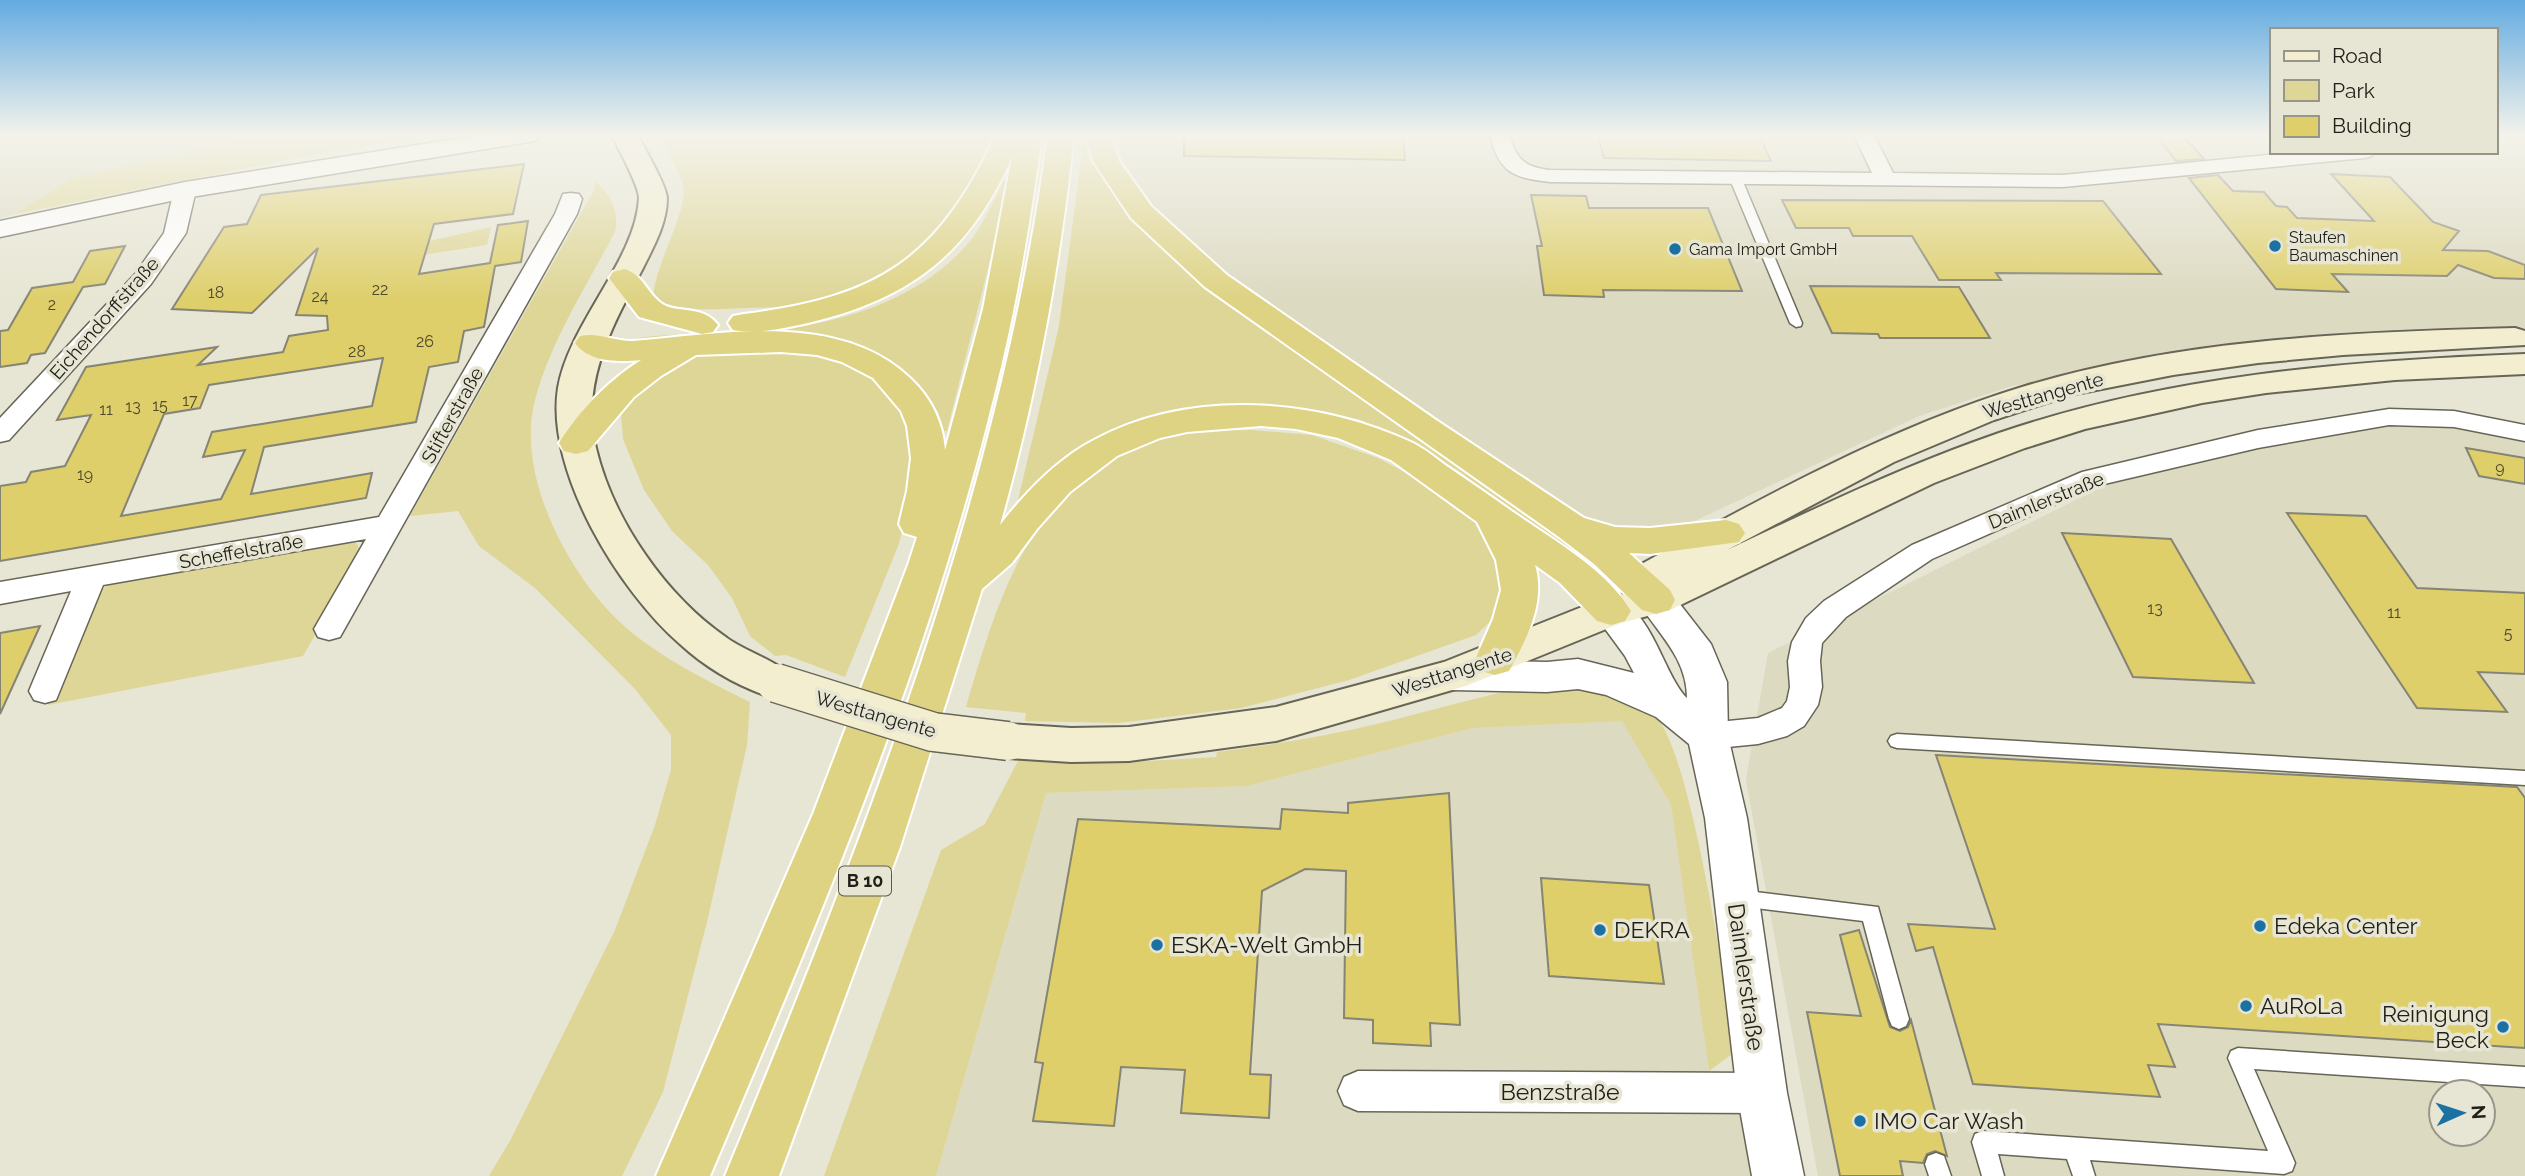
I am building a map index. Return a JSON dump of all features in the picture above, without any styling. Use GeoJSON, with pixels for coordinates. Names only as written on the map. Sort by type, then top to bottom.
{"type":"FeatureCollection","features":[{"type":"Feature","properties":{"kind":"highway"},"geometry":{"type":"LineString","coordinates":[[591,343],[610,351],[785,319],[845,305],[889,286],[931,257],[969,211],[982,190]]}},
{"type":"Feature","properties":{"kind":"highway","name":"B 10"},"geometry":{"type":"LineString","coordinates":[[683,1176],[812,872],[874,715],[917,594],[986,368],[1012,248],[1021,190]]}},
{"type":"Feature","properties":{"kind":"highway","name":"B 10"},"geometry":{"type":"LineString","coordinates":[[752,1176],[868,875],[923,718],[966,582],[1025,362],[1054,190]]}},
{"type":"Feature","properties":{"kind":"highway"},"geometry":{"type":"LineString","coordinates":[[1126,190],[1141,212],[1216,281],[1608,555],[1635,599]]}},
{"type":"Feature","properties":{"kind":"highway"},"geometry":{"type":"LineString","coordinates":[[624,278],[650,310],[658,314],[684,317],[698,336]]}},
{"type":"Feature","properties":{"kind":"highway"},"geometry":{"type":"LineString","coordinates":[[576,443],[612,398],[630,381],[698,336],[824,346],[874,363],[898,381],[916,406],[925,426],[929,461],[924,498],[912,541],[917,594]]}},
{"type":"Feature","properties":{"kind":"highway"},"geometry":{"type":"LineString","coordinates":[[966,582],[999,554],[1024,520],[1057,484],[1104,448],[1132,435],[1187,421],[1261,415],[1296,418],[1347,429],[1403,452],[1573,573],[1635,599]]}},
{"type":"Feature","properties":{"kind":"highway"},"geometry":{"type":"LineString","coordinates":[[1488,511],[1516,560],[1521,588],[1517,613],[1495,660]]}},
{"type":"Feature","properties":{"kind":"highway"},"geometry":{"type":"LineString","coordinates":[[1572,528],[1615,540],[1650,541],[1726,533]]}},
{"type":"Feature","properties":{"kind":"main road","name":"Westtangente"},"geometry":{"type":"LineString","coordinates":[[650,190],[653,196],[646,233],[591,343],[575,386],[572,415],[576,443],[596,498],[650,586],[684,624],[720,653],[776,683],[933,732],[1009,741],[1071,745],[1129,744],[1232,732],[1276,724],[1452,675],[1495,660],[1913,478],[2013,440],[2091,416],[2190,393],[2239,385],[2348,373],[2525,364]]}},
{"type":"Feature","properties":{"kind":"main road","name":"Westtangente"},"geometry":{"type":"LineString","coordinates":[[1635,599],[1726,533],[1888,451],[1984,411],[2036,394],[2119,374],[2231,356],[2398,341],[2525,338]]}},
{"type":"Feature","properties":{"kind":"street"},"geometry":{"type":"LineString","coordinates":[[0,229],[185,190]]}},
{"type":"Feature","properties":{"kind":"street","name":"Eichendorffstraße"},"geometry":{"type":"LineString","coordinates":[[0,434],[143,279],[175,233],[185,190]]}},
{"type":"Feature","properties":{"kind":"street","name":"Stifterstraße"},"geometry":{"type":"LineString","coordinates":[[329,628],[566,214],[571,199]]}},
{"type":"Feature","properties":{"kind":"street","name":"Daimlerstraße"},"geometry":{"type":"LineString","coordinates":[[1708,736],[1767,729],[1793,717],[1802,705],[1806,687],[1804,661],[1807,642],[1817,626],[1835,609],[1922,552],[2092,478],[2258,439],[2389,417],[2454,419],[2525,433]]}},
{"type":"Feature","properties":{"kind":"street","name":"Scheffelstraße"},"geometry":{"type":"LineString","coordinates":[[0,593],[390,525]]}},
{"type":"Feature","properties":{"kind":"street"},"geometry":{"type":"LineString","coordinates":[[45,691],[92,577]]}},
{"type":"Feature","properties":{"kind":"street"},"geometry":{"type":"LineString","coordinates":[[1635,599],[1640,648],[1670,706]]}},
{"type":"Feature","properties":{"kind":"street","name":"Daimlerstraße"},"geometry":{"type":"LineString","coordinates":[[1635,599],[1697,654],[1706,682],[1708,736],[1726,818],[1762,1093],[1777,1176]]}},
{"type":"Feature","properties":{"kind":"street"},"geometry":{"type":"LineString","coordinates":[[1452,675],[1547,677],[1578,674],[1613,681],[1670,706],[1708,736]]}},
{"type":"Feature","properties":{"kind":"street","name":"Benzstraße"},"geometry":{"type":"LineString","coordinates":[[1358,1091],[1762,1093]]}},
{"type":"Feature","properties":{"kind":"lane"},"geometry":{"type":"LineString","coordinates":[[1740,190],[1796,323]]}},
{"type":"Feature","properties":{"kind":"lane"},"geometry":{"type":"LineString","coordinates":[[1898,741],[2525,778]]}},
{"type":"Feature","properties":{"kind":"lane"},"geometry":{"type":"LineString","coordinates":[[1735,897],[1871,913],[1899,1019]]}},
{"type":"Feature","properties":{"kind":"lane"},"geometry":{"type":"LineString","coordinates":[[1993,1176],[1983,1142],[2284,1163],[2238,1058],[2525,1077]]}},
{"type":"Feature","properties":{"kind":"lane"},"geometry":{"type":"LineString","coordinates":[[2075,1149],[2084,1176]]}},
{"type":"Feature","properties":{"kind":"shaded area"},"geometry":{"type":"Polygon","coordinates":[[[0,190],[54,190],[15,214],[0,218],[0,190]]]}},
{"type":"Feature","properties":{"kind":"shaded area"},"geometry":{"type":"Polygon","coordinates":[[[1139,190],[2525,190],[2525,330],[2434,329],[2285,337],[2149,357],[2012,386],[1919,416],[1686,525],[1659,532],[1596,527],[1231,285],[1151,213],[1139,190]]]}},
{"type":"Feature","properties":{"kind":"shaded area"},"geometry":{"type":"Polygon","coordinates":[[[2397,422],[2525,425],[2525,1176],[1818,1176],[1746,780],[1768,653],[2124,476],[2397,422]]]}},
{"type":"Feature","properties":{"kind":"shaded area"},"geometry":{"type":"Polygon","coordinates":[[[1622,720],[1671,805],[1709,1071],[1762,1093],[1777,1176],[936,1176],[1046,793],[1247,786],[1473,728],[1622,720]]]}},
{"type":"Feature","properties":{"kind":"green space"},"geometry":{"type":"Polygon","coordinates":[[[54,190],[136,190],[15,214],[54,190]]]}},
{"type":"Feature","properties":{"kind":"green space"},"geometry":{"type":"Polygon","coordinates":[[[594,190],[603,190],[615,210],[615,232],[550,356],[535,400],[531,429],[533,460],[540,491],[566,552],[584,580],[623,625],[668,658],[750,702],[747,745],[707,922],[663,1092],[622,1176],[489,1176],[511,1139],[615,930],[655,825],[671,770],[671,735],[635,689],[535,588],[479,546],[458,511],[410,516],[594,190]]]}},
{"type":"Feature","properties":{"kind":"green space"},"geometry":{"type":"Polygon","coordinates":[[[683,190],[965,190],[946,220],[926,243],[903,263],[877,280],[848,293],[815,303],[781,307],[687,308],[653,299],[659,271],[683,198],[683,190]]]}},
{"type":"Feature","properties":{"kind":"green space"},"geometry":{"type":"Polygon","coordinates":[[[999,190],[1008,190],[947,431],[941,431],[924,391],[892,364],[858,351],[629,343],[630,340],[654,336],[726,334],[791,328],[856,313],[886,302],[942,269],[966,246],[999,190]]]}},
{"type":"Feature","properties":{"kind":"green space"},"geometry":{"type":"Polygon","coordinates":[[[1077,190],[1120,190],[1135,217],[1578,539],[1608,574],[1559,548],[1460,472],[1421,448],[1358,419],[1307,410],[1261,407],[1183,415],[1015,513],[1059,326],[1077,190]]]}},
{"type":"Feature","properties":{"kind":"green space"},"geometry":{"type":"Polygon","coordinates":[[[491,227],[487,245],[377,262],[394,249],[491,227]]]}},
{"type":"Feature","properties":{"kind":"green space"},"geometry":{"type":"Polygon","coordinates":[[[721,351],[814,351],[868,373],[898,398],[913,430],[918,477],[898,546],[845,677],[786,655],[775,656],[750,636],[732,598],[708,565],[672,531],[644,490],[623,439],[621,414],[631,393],[688,358],[721,351]]]}},
{"type":"Feature","properties":{"kind":"green space"},"geometry":{"type":"Polygon","coordinates":[[[1252,430],[1312,435],[1378,458],[1434,488],[1487,530],[1507,560],[1498,614],[1476,635],[1349,680],[1241,708],[1119,723],[1025,721],[1026,713],[966,707],[995,616],[1013,573],[1034,534],[1061,498],[1094,468],[1134,446],[1183,432],[1252,430]]]}},
{"type":"Feature","properties":{"kind":"green space"},"geometry":{"type":"Polygon","coordinates":[[[348,539],[356,543],[362,552],[303,656],[48,705],[96,593],[115,581],[348,539]]]}},
{"type":"Feature","properties":{"kind":"green space"},"geometry":{"type":"Polygon","coordinates":[[[1576,679],[1628,700],[1654,714],[1668,736],[1681,773],[1705,872],[1736,1051],[1709,1071],[1671,805],[1622,721],[1473,728],[1247,786],[1046,793],[936,1176],[824,1176],[941,850],[985,824],[1019,759],[1113,763],[1216,757],[1217,752],[1340,732],[1502,692],[1576,679]]]}},
{"type":"Feature","properties":{"kind":"building"},"geometry":{"type":"Polygon","coordinates":[[[304,190],[518,190],[513,214],[434,224],[419,274],[490,263],[498,225],[528,221],[521,262],[495,266],[484,327],[464,331],[458,362],[429,367],[416,422],[264,447],[251,494],[372,473],[366,498],[0,561],[0,486],[26,482],[31,472],[65,466],[91,415],[57,420],[86,367],[217,347],[198,365],[283,352],[289,336],[328,330],[327,316],[296,315],[318,248],[252,313],[172,309],[224,227],[247,224],[261,195],[304,190]],[[383,358],[209,385],[200,408],[164,414],[121,516],[221,499],[245,450],[203,457],[212,432],[372,406],[383,358]]]}},
{"type":"Feature","properties":{"kind":"building"},"geometry":{"type":"Polygon","coordinates":[[[2198,190],[2264,192],[2276,206],[2287,207],[2297,218],[2374,221],[2346,190],[2402,190],[2433,222],[2459,231],[2443,250],[2488,251],[2525,265],[2525,279],[2494,278],[2458,265],[2447,276],[2332,274],[2348,292],[2276,289],[2198,190]]]}},
{"type":"Feature","properties":{"kind":"building"},"geometry":{"type":"Polygon","coordinates":[[[1531,195],[1586,196],[1589,208],[1708,208],[1742,291],[1603,290],[1604,297],[1544,295],[1537,246],[1542,246],[1531,195]]]}},
{"type":"Feature","properties":{"kind":"building"},"geometry":{"type":"Polygon","coordinates":[[[1782,200],[2103,201],[2161,274],[1996,273],[2001,280],[1939,280],[1912,236],[1853,236],[1849,228],[1796,228],[1782,200]]]}},
{"type":"Feature","properties":{"kind":"building"},"geometry":{"type":"Polygon","coordinates":[[[125,246],[105,284],[83,287],[45,353],[31,355],[27,363],[0,367],[0,331],[8,330],[32,288],[73,282],[90,251],[125,246]]]}},
{"type":"Feature","properties":{"kind":"building"},"geometry":{"type":"Polygon","coordinates":[[[1810,286],[1959,287],[1990,338],[1880,338],[1878,334],[1832,333],[1810,286]]]}},
{"type":"Feature","properties":{"kind":"building"},"geometry":{"type":"Polygon","coordinates":[[[2466,448],[2525,458],[2525,484],[2479,476],[2466,448]]]}},
{"type":"Feature","properties":{"kind":"building"},"geometry":{"type":"Polygon","coordinates":[[[2287,513],[2366,516],[2417,588],[2525,593],[2525,674],[2478,672],[2507,712],[2417,708],[2287,513]]]}},
{"type":"Feature","properties":{"kind":"building"},"geometry":{"type":"Polygon","coordinates":[[[2062,533],[2171,539],[2254,683],[2133,677],[2062,533]]]}},
{"type":"Feature","properties":{"kind":"building"},"geometry":{"type":"Polygon","coordinates":[[[40,626],[0,714],[0,633],[40,626]]]}},
{"type":"Feature","properties":{"kind":"building","name":"Edeka Center"},"geometry":{"type":"Polygon","coordinates":[[[1936,755],[2517,787],[2525,798],[2525,1048],[2158,1024],[2175,1067],[2148,1065],[2160,1097],[1973,1084],[1933,947],[1916,951],[1908,924],[1995,929],[1936,755]]]}},
{"type":"Feature","properties":{"kind":"building","name":"ESKA-Welt GmbH"},"geometry":{"type":"Polygon","coordinates":[[[1449,793],[1460,1025],[1430,1023],[1431,1046],[1373,1043],[1373,1020],[1344,1018],[1346,871],[1305,869],[1262,891],[1250,1074],[1271,1075],[1269,1118],[1181,1113],[1185,1070],[1121,1067],[1114,1126],[1033,1121],[1043,1063],[1035,1062],[1078,819],[1280,829],[1282,809],[1348,813],[1348,803],[1449,793]]]}},
{"type":"Feature","properties":{"kind":"building","name":"DEKRA"},"geometry":{"type":"Polygon","coordinates":[[[1541,878],[1649,885],[1664,984],[1549,976],[1541,878]]]}},
{"type":"Feature","properties":{"kind":"building"},"geometry":{"type":"Polygon","coordinates":[[[1859,930],[1890,1027],[1900,1031],[1908,1027],[1911,1020],[1947,1156],[1935,1151],[1927,1154],[1923,1163],[1900,1161],[1903,1176],[1840,1176],[1807,1012],[1861,1016],[1840,935],[1859,930]]]}},
{"type":"Feature","properties":{"kind":"place","name":"Staufen Baumaschinen"},"geometry":{"type":"Point","coordinates":[2275,246]}},
{"type":"Feature","properties":{"kind":"place","name":"Gama Import GmbH"},"geometry":{"type":"Point","coordinates":[1675,249]}},
{"type":"Feature","properties":{"kind":"place","name":"Edeka Center"},"geometry":{"type":"Point","coordinates":[2260,926]}},
{"type":"Feature","properties":{"kind":"place","name":"DEKRA"},"geometry":{"type":"Point","coordinates":[1600,930]}},
{"type":"Feature","properties":{"kind":"place","name":"ESKA-Welt GmbH"},"geometry":{"type":"Point","coordinates":[1157,945]}},
{"type":"Feature","properties":{"kind":"place","name":"AuRoLa"},"geometry":{"type":"Point","coordinates":[2246,1006]}},
{"type":"Feature","properties":{"kind":"place","name":"Reinigung Beck"},"geometry":{"type":"Point","coordinates":[2503,1027]}},
{"type":"Feature","properties":{"kind":"place","name":"IMO Car Wash"},"geometry":{"type":"Point","coordinates":[1860,1121]}}]}
